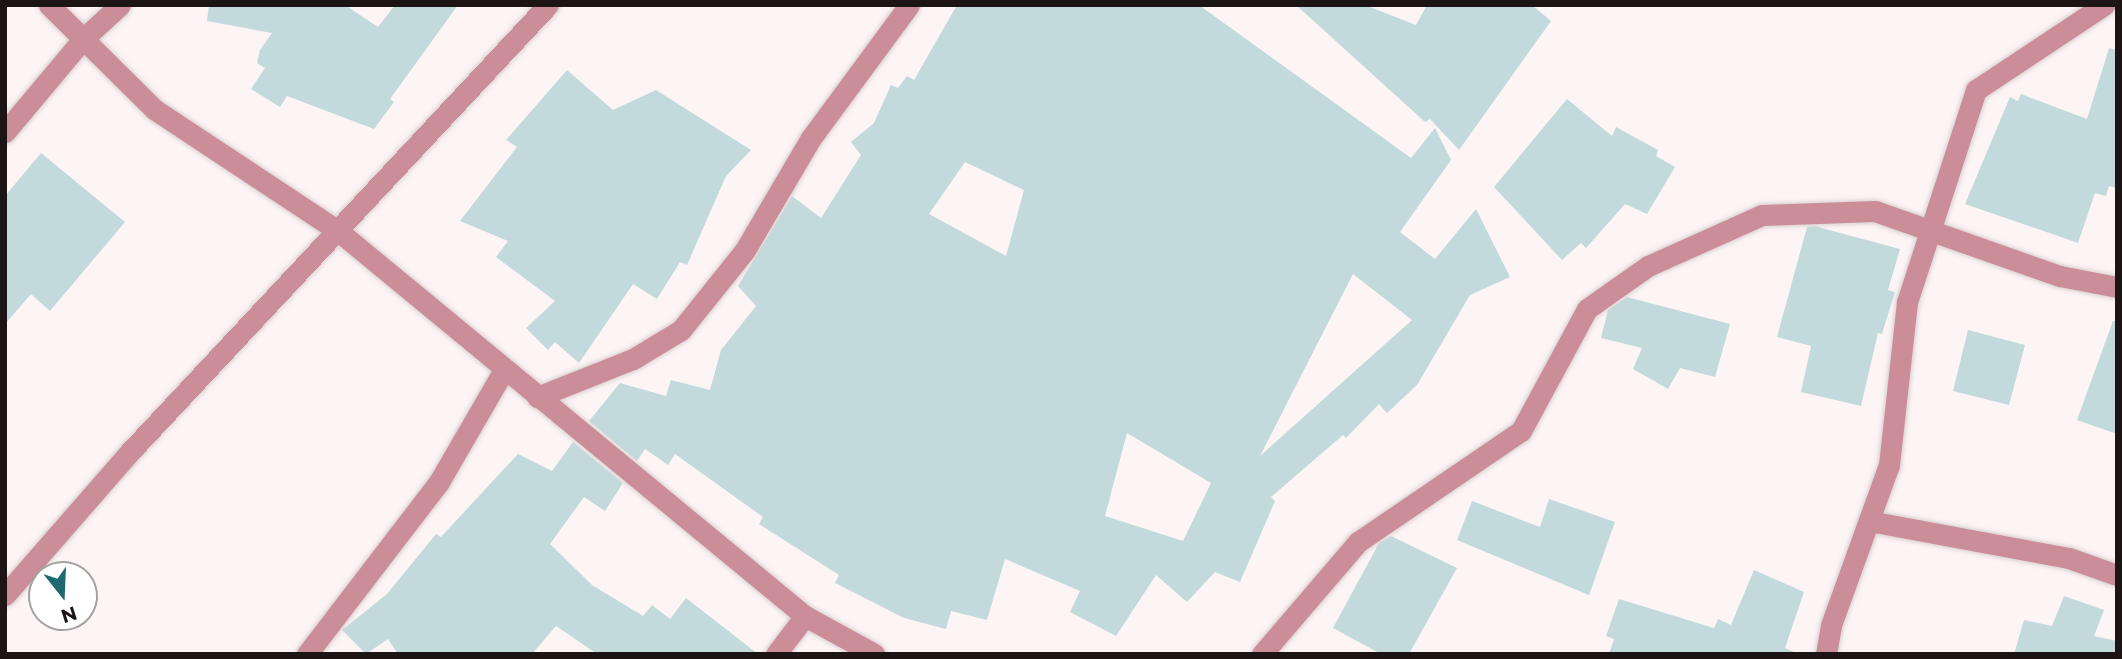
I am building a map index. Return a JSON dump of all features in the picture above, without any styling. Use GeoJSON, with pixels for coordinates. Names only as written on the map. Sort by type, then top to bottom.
{"type":"FeatureCollection","features":[{"type":"Feature","properties":{"kind":"street"},"geometry":{"type":"LineString","coordinates":[[49,5],[154,109],[338,230],[504,370],[805,616],[874,654]]}},
{"type":"Feature","properties":{"kind":"street"},"geometry":{"type":"LineString","coordinates":[[5,132],[83,39],[120,5]]}},
{"type":"Feature","properties":{"kind":"street"},"geometry":{"type":"LineString","coordinates":[[5,595],[127,455],[548,5]]}},
{"type":"Feature","properties":{"kind":"street"},"geometry":{"type":"LineString","coordinates":[[537,397],[633,359],[681,330],[745,250],[811,138],[909,5]]}},
{"type":"Feature","properties":{"kind":"street"},"geometry":{"type":"LineString","coordinates":[[1826,654],[1831,625],[1889,465],[1907,302],[1976,90],[2104,5]]}},
{"type":"Feature","properties":{"kind":"street"},"geometry":{"type":"LineString","coordinates":[[1262,654],[1358,542],[1521,431],[1587,309],[1648,266],[1762,215],[1875,211],[1932,228],[2060,276],[2117,287]]}},
{"type":"Feature","properties":{"kind":"street"},"geometry":{"type":"LineString","coordinates":[[307,654],[439,482],[504,370]]}},
{"type":"Feature","properties":{"kind":"street"},"geometry":{"type":"LineString","coordinates":[[1869,522],[2069,558],[2117,575]]}},
{"type":"Feature","properties":{"kind":"street"},"geometry":{"type":"LineString","coordinates":[[776,654],[805,616]]}},
{"type":"Feature","properties":{"kind":"building"},"geometry":{"type":"Polygon","coordinates":[[[209,5],[345,5],[378,27],[395,5],[458,5],[390,99],[394,102],[374,129],[287,96],[280,107],[251,89],[265,68],[257,63],[260,50],[272,33],[207,21],[209,5]]]}},
{"type":"Feature","properties":{"kind":"building"},"geometry":{"type":"Polygon","coordinates":[[[957,5],[1199,5],[1411,158],[1435,128],[1451,160],[1400,232],[1435,259],[1476,209],[1510,277],[1470,295],[1417,385],[1387,413],[1379,404],[1346,438],[1343,435],[1271,497],[1275,501],[1240,582],[1215,572],[1187,602],[1156,575],[1116,636],[1070,612],[1080,591],[1005,559],[987,620],[951,611],[946,629],[904,618],[835,583],[839,575],[759,524],[763,517],[675,454],[668,465],[645,449],[637,461],[589,421],[620,383],[666,396],[671,380],[710,390],[721,350],[756,306],[738,286],[792,196],[821,218],[861,155],[851,142],[874,123],[891,85],[898,88],[907,76],[914,80],[957,5]],[[965,162],[929,214],[1006,256],[1024,190],[965,162]],[[1353,274],[1260,456],[1412,320],[1353,274]],[[1127,433],[1105,516],[1183,541],[1211,483],[1127,433]]]}},
{"type":"Feature","properties":{"kind":"building"},"geometry":{"type":"Polygon","coordinates":[[[1296,5],[1365,5],[1416,25],[1427,5],[1532,5],[1551,21],[1459,150],[1430,119],[1425,122],[1296,5]]]}},
{"type":"Feature","properties":{"kind":"building"},"geometry":{"type":"Polygon","coordinates":[[[2109,48],[2117,50],[2117,188],[2109,186],[2106,196],[2095,193],[2078,243],[1965,204],[2010,97],[2018,101],[2021,94],[2087,119],[2109,48]]]}},
{"type":"Feature","properties":{"kind":"building"},"geometry":{"type":"Polygon","coordinates":[[[567,70],[613,110],[656,90],[751,150],[726,176],[687,265],[680,262],[657,299],[633,284],[579,363],[555,342],[548,350],[526,328],[555,301],[496,257],[508,241],[460,221],[517,147],[506,140],[567,70]]]}},
{"type":"Feature","properties":{"kind":"building"},"geometry":{"type":"Polygon","coordinates":[[[1567,99],[1612,136],[1616,127],[1658,150],[1656,156],[1675,167],[1647,214],[1625,204],[1586,248],[1581,243],[1562,260],[1494,187],[1567,99]]]}},
{"type":"Feature","properties":{"kind":"building"},"geometry":{"type":"Polygon","coordinates":[[[41,153],[125,222],[50,311],[31,294],[5,324],[5,196],[41,153]]]}},
{"type":"Feature","properties":{"kind":"building"},"geometry":{"type":"Polygon","coordinates":[[[1814,226],[1900,249],[1888,290],[1895,292],[1882,334],[1878,333],[1861,406],[1801,392],[1811,346],[1777,337],[1807,227],[1814,226]]]}},
{"type":"Feature","properties":{"kind":"building"},"geometry":{"type":"Polygon","coordinates":[[[1627,297],[1730,324],[1715,377],[1680,368],[1668,389],[1633,369],[1642,348],[1601,338],[1608,310],[1627,297]]]}},
{"type":"Feature","properties":{"kind":"building"},"geometry":{"type":"Polygon","coordinates":[[[2113,321],[2117,321],[2117,434],[2077,420],[2113,321]]]}},
{"type":"Feature","properties":{"kind":"building"},"geometry":{"type":"Polygon","coordinates":[[[1968,330],[2025,345],[2009,405],[1953,391],[1968,330]]]}},
{"type":"Feature","properties":{"kind":"building"},"geometry":{"type":"Polygon","coordinates":[[[573,442],[623,483],[605,511],[584,497],[550,544],[592,585],[643,616],[652,605],[670,619],[686,598],[758,654],[597,654],[556,626],[532,654],[398,654],[388,639],[366,654],[342,630],[387,594],[436,534],[441,537],[518,454],[552,471],[573,442]]]}},
{"type":"Feature","properties":{"kind":"building"},"geometry":{"type":"Polygon","coordinates":[[[1549,499],[1615,522],[1589,595],[1457,540],[1472,501],[1540,527],[1549,499]]]}},
{"type":"Feature","properties":{"kind":"building"},"geometry":{"type":"Polygon","coordinates":[[[1391,536],[1457,568],[1409,654],[1381,654],[1333,628],[1379,543],[1391,536]]]}},
{"type":"Feature","properties":{"kind":"building"},"geometry":{"type":"Polygon","coordinates":[[[1754,570],[1804,592],[1785,648],[1798,654],[1609,654],[1614,639],[1606,636],[1619,599],[1714,628],[1718,619],[1731,625],[1754,570]]]}},
{"type":"Feature","properties":{"kind":"building"},"geometry":{"type":"Polygon","coordinates":[[[2064,596],[2104,610],[2094,636],[2117,641],[2116,654],[2014,654],[2024,620],[2052,626],[2064,596]]]}}]}
